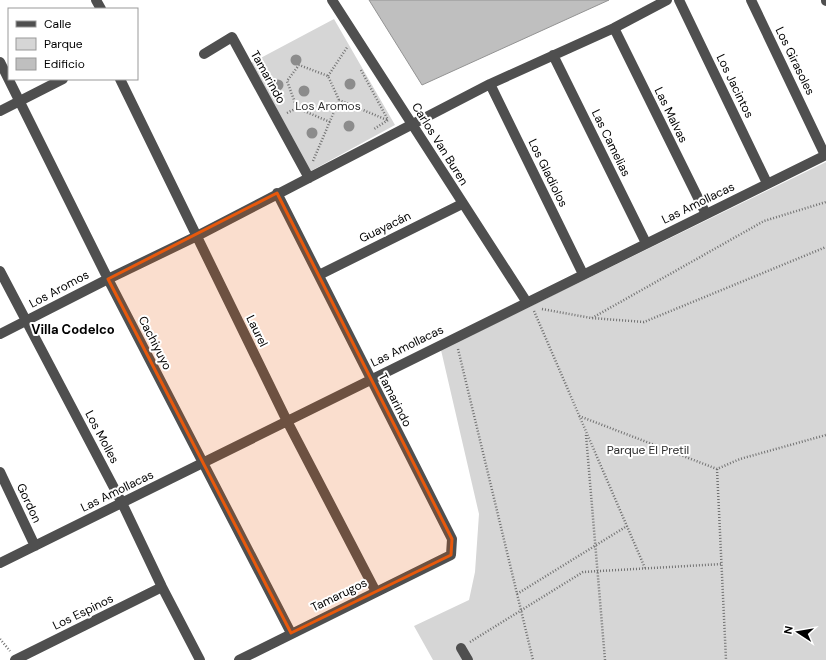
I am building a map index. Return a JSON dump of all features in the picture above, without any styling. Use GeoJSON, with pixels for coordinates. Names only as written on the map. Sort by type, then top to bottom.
{"type":"FeatureCollection","features":[{"type":"Feature","properties":{"kind":"street","name":"Carlos Van Buren"},"geometry":{"type":"LineString","coordinates":[[332,0],[413,123],[462,204],[526,301]]}},
{"type":"Feature","properties":{"kind":"street","name":"Los Aromos"},"geometry":{"type":"LineString","coordinates":[[0,334],[197,236],[277,193],[398,133],[413,123],[490,84],[614,28],[667,0]]}},
{"type":"Feature","properties":{"kind":"street","name":"Los Jacintos"},"geometry":{"type":"LineString","coordinates":[[680,0],[767,183]]}},
{"type":"Feature","properties":{"kind":"street","name":"Los Girasoles"},"geometry":{"type":"LineString","coordinates":[[751,0],[826,155]]}},
{"type":"Feature","properties":{"kind":"street","name":"Las Malvas"},"geometry":{"type":"LineString","coordinates":[[614,28],[706,214]]}},
{"type":"Feature","properties":{"kind":"street","name":"Tamarindo"},"geometry":{"type":"LineString","coordinates":[[204,54],[232,38],[309,178]]}},
{"type":"Feature","properties":{"kind":"street","name":"Las Camelias"},"geometry":{"type":"LineString","coordinates":[[553,55],[646,243]]}},
{"type":"Feature","properties":{"kind":"street","name":"Cachiyuyo"},"geometry":{"type":"LineString","coordinates":[[0,62],[8,78]]}},
{"type":"Feature","properties":{"kind":"street","name":"Cachiyuyo"},"geometry":{"type":"LineString","coordinates":[[9,80],[108,279],[291,633]]}},
{"type":"Feature","properties":{"kind":"street"},"geometry":{"type":"LineString","coordinates":[[0,111],[61,80]]}},
{"type":"Feature","properties":{"kind":"street","name":"Laurel"},"geometry":{"type":"LineString","coordinates":[[120,80],[287,421],[376,592]]}},
{"type":"Feature","properties":{"kind":"street","name":"Los Gladiolos"},"geometry":{"type":"LineString","coordinates":[[490,84],[583,274]]}},
{"type":"Feature","properties":{"kind":"street","name":"Las Amollacas"},"geometry":{"type":"LineString","coordinates":[[0,563],[526,301],[826,155]]}},
{"type":"Feature","properties":{"kind":"street","name":"Tamarindo"},"geometry":{"type":"LineString","coordinates":[[277,193],[452,539],[451,555]]}},
{"type":"Feature","properties":{"kind":"street","name":"Guayacán"},"geometry":{"type":"LineString","coordinates":[[319,274],[462,204]]}},
{"type":"Feature","properties":{"kind":"street","name":"Los Molles"},"geometry":{"type":"LineString","coordinates":[[0,271],[122,503],[162,587],[200,660]]}},
{"type":"Feature","properties":{"kind":"street","name":"Gordon"},"geometry":{"type":"LineString","coordinates":[[0,472],[35,546]]}},
{"type":"Feature","properties":{"kind":"street","name":"Tamarugos"},"geometry":{"type":"LineString","coordinates":[[239,660],[451,555]]}},
{"type":"Feature","properties":{"kind":"street","name":"Los Espinos"},"geometry":{"type":"LineString","coordinates":[[15,660],[162,587]]}},
{"type":"Feature","properties":{"kind":"street"},"geometry":{"type":"LineString","coordinates":[[461,648],[468,660]]}},
{"type":"Feature","properties":{"kind":"path"},"geometry":{"type":"LineString","coordinates":[[344,40],[352,53]]}},
{"type":"Feature","properties":{"kind":"path"},"geometry":{"type":"LineString","coordinates":[[328,76],[348,46]]}},
{"type":"Feature","properties":{"kind":"path"},"geometry":{"type":"LineString","coordinates":[[330,122],[298,108],[287,81],[299,65],[328,76],[339,100],[388,120]]}},
{"type":"Feature","properties":{"kind":"path"},"geometry":{"type":"LineString","coordinates":[[359,66],[388,120]]}},
{"type":"Feature","properties":{"kind":"path"},"geometry":{"type":"LineString","coordinates":[[313,162],[339,100]]}},
{"type":"Feature","properties":{"kind":"path"},"geometry":{"type":"LineString","coordinates":[[282,116],[298,108]]}},
{"type":"Feature","properties":{"kind":"path"},"geometry":{"type":"LineString","coordinates":[[368,132],[388,120]]}},
{"type":"Feature","properties":{"kind":"path"},"geometry":{"type":"LineString","coordinates":[[592,318],[764,220],[826,202]]}},
{"type":"Feature","properties":{"kind":"path"},"geometry":{"type":"LineString","coordinates":[[645,568],[532,307],[592,318],[644,322],[826,247]]}},
{"type":"Feature","properties":{"kind":"path"},"geometry":{"type":"LineString","coordinates":[[455,337],[533,660]]}},
{"type":"Feature","properties":{"kind":"path"},"geometry":{"type":"LineString","coordinates":[[579,415],[717,469],[740,459],[826,435]]}},
{"type":"Feature","properties":{"kind":"path"},"geometry":{"type":"LineString","coordinates":[[586,433],[605,660]]}},
{"type":"Feature","properties":{"kind":"path"},"geometry":{"type":"LineString","coordinates":[[717,469],[726,660]]}},
{"type":"Feature","properties":{"kind":"path"},"geometry":{"type":"LineString","coordinates":[[517,594],[627,526]]}},
{"type":"Feature","properties":{"kind":"path"},"geometry":{"type":"LineString","coordinates":[[461,648],[584,572],[722,564]]}},
{"type":"Feature","properties":{"kind":"highlighted area"},"geometry":{"type":"Polygon","coordinates":[[[277,193],[452,539],[451,555],[291,633],[108,279],[277,193]]]}},
{"type":"Feature","properties":{"kind":"green space","name":"Los Aromos"},"geometry":{"type":"Polygon","coordinates":[[[334,19],[395,125],[309,172],[251,63],[334,19]]]}},
{"type":"Feature","properties":{"kind":"green space","name":"Parque El Pretil"},"geometry":{"type":"Polygon","coordinates":[[[826,162],[826,660],[433,660],[414,626],[469,600],[475,572],[479,514],[441,350],[826,162]]]}},
{"type":"Feature","properties":{"kind":"building"},"geometry":{"type":"Polygon","coordinates":[[[369,0],[609,0],[422,85],[369,0]]]}},
{"type":"Feature","properties":{"kind":"district","name":"Villa Codelco"},"geometry":{"type":"Point","coordinates":[73,329]}}]}
